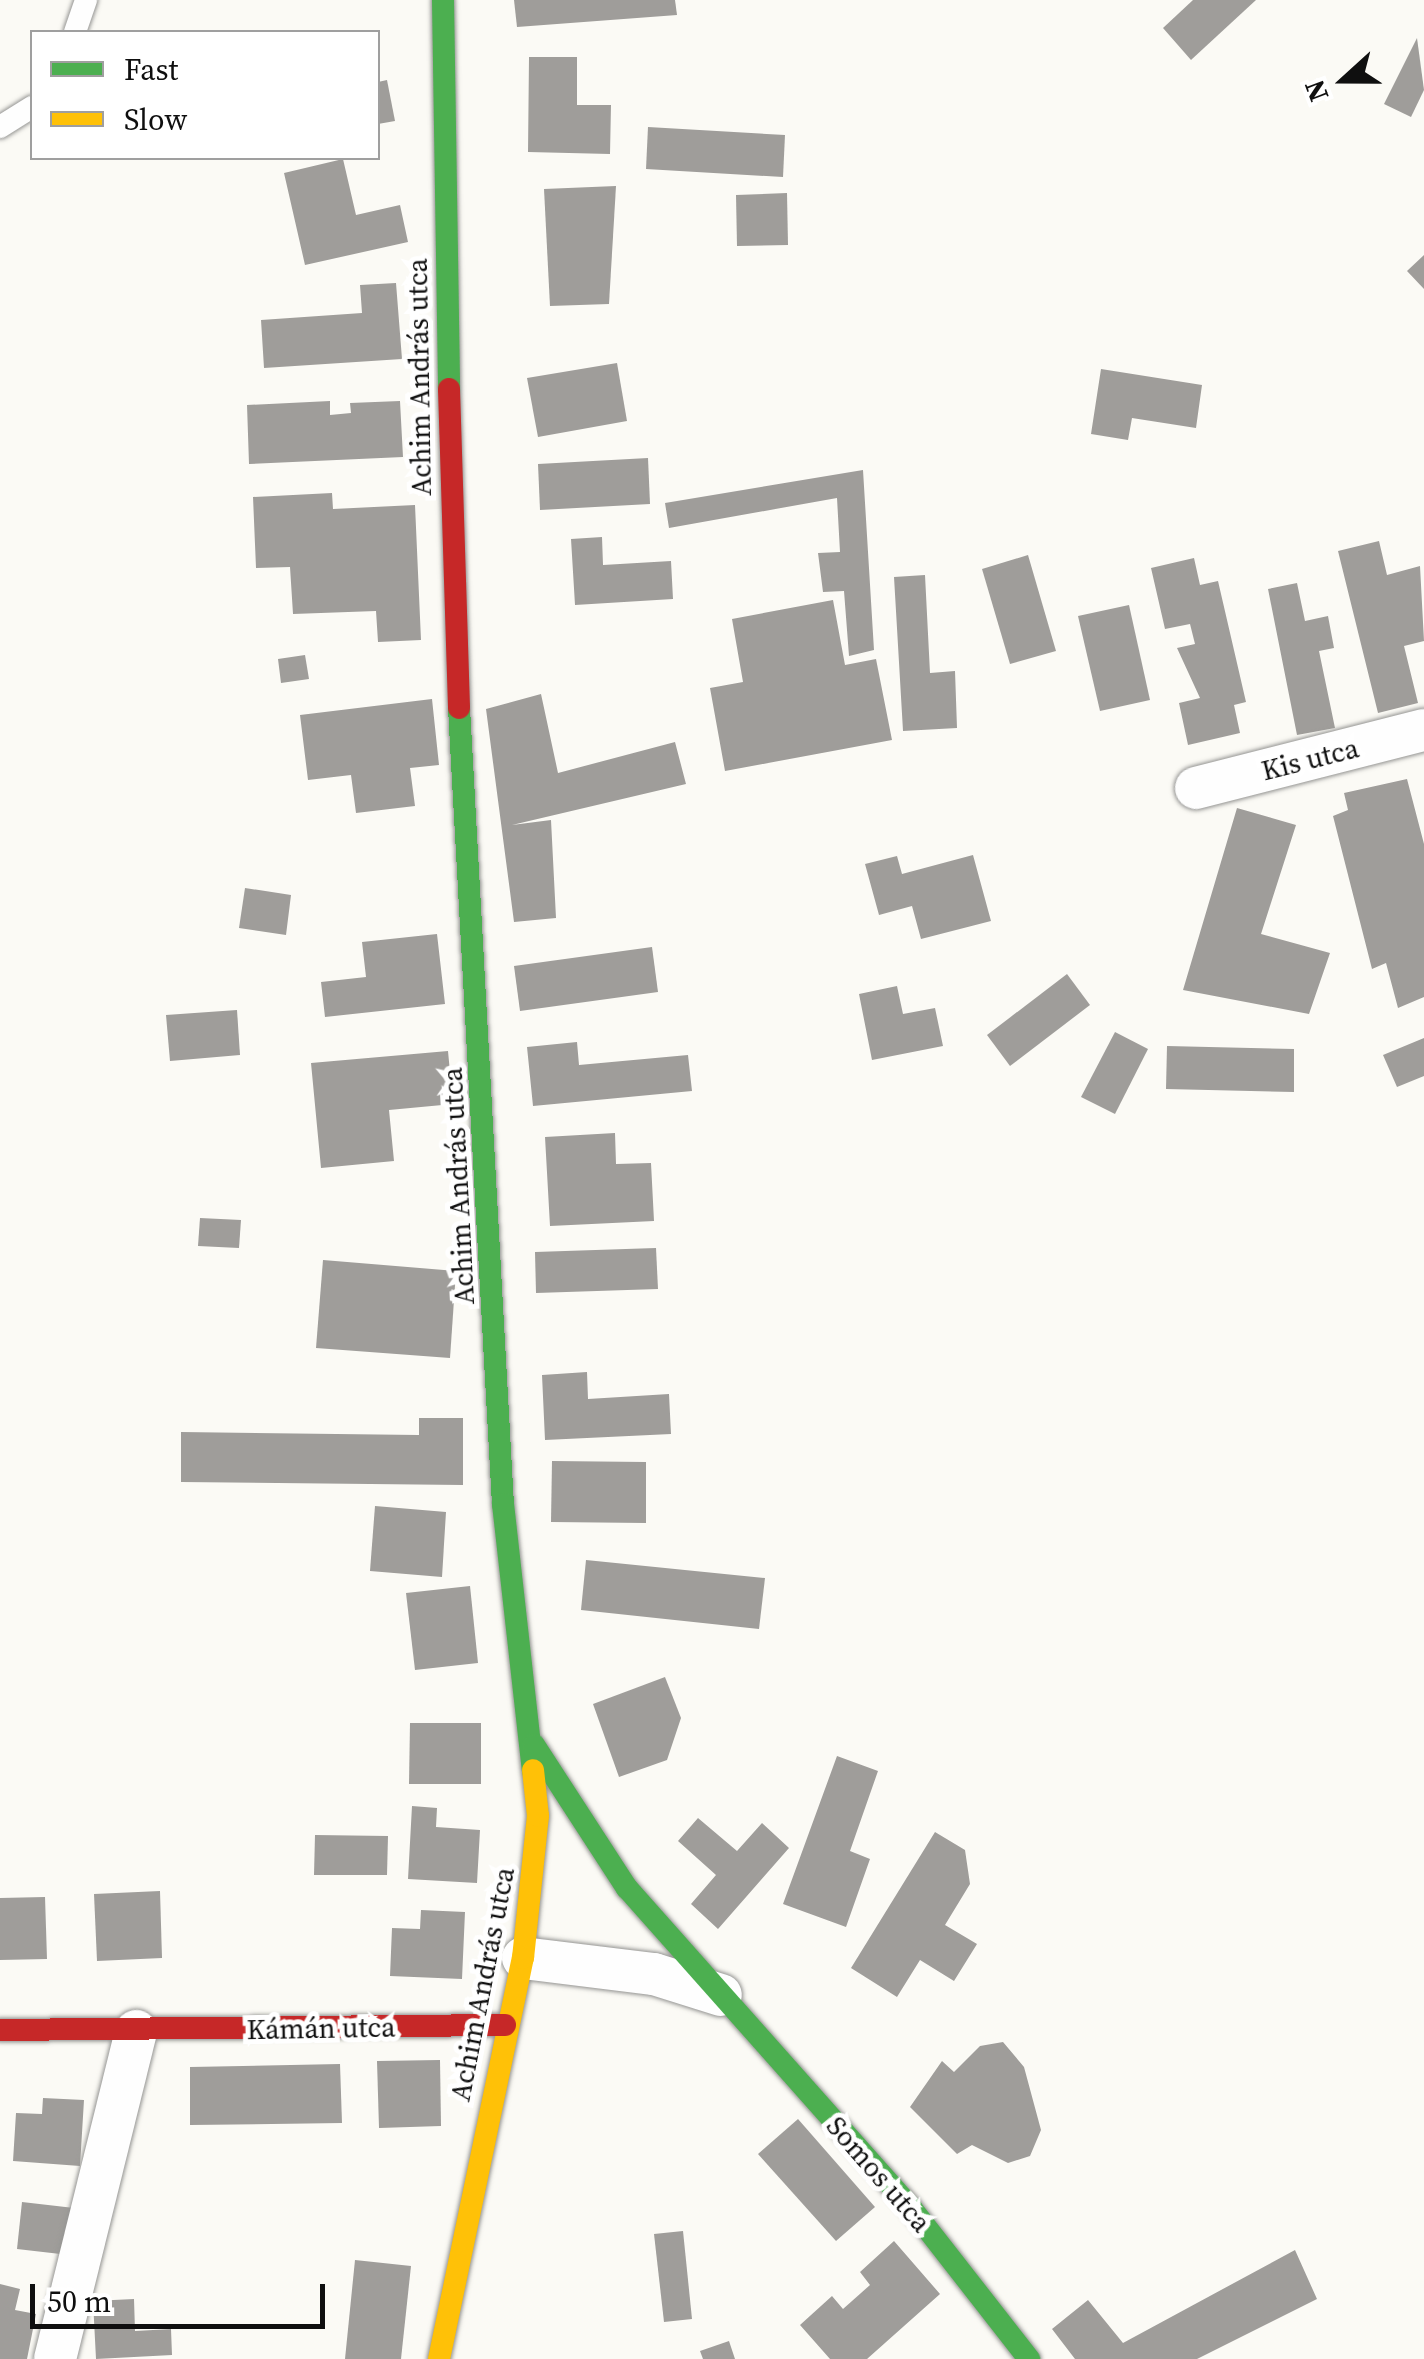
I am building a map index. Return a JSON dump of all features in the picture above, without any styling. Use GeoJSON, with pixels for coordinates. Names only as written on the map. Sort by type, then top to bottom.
{"type":"FeatureCollection","features":[{"type":"Feature","properties":{"kind":"street","name":"Achim András utca"},"geometry":{"type":"LineString","coordinates":[[439,2359],[523,1958],[535,1877],[533,1742],[502,1504],[452,581],[443,0]]}},
{"type":"Feature","properties":{"kind":"street","name":"Kis utca"},"geometry":{"type":"LineString","coordinates":[[1196,788],[1424,730]]}},
{"type":"Feature","properties":{"kind":"street","name":"Somos utca"},"geometry":{"type":"LineString","coordinates":[[533,1742],[626,1888],[911,2208],[1028,2359]]}},
{"type":"Feature","properties":{"kind":"street"},"geometry":{"type":"LineString","coordinates":[[523,1958],[654,1974],[721,1995]]}},
{"type":"Feature","properties":{"kind":"street","name":"Kámán utca"},"geometry":{"type":"LineString","coordinates":[[0,2030],[506,2025]]}},
{"type":"Feature","properties":{"kind":"street"},"geometry":{"type":"LineString","coordinates":[[54,2359],[136,2031]]}},
{"type":"Feature","properties":{"kind":"lane"},"geometry":{"type":"LineString","coordinates":[[76,30],[86,0]]}},
{"type":"Feature","properties":{"kind":"lane"},"geometry":{"type":"LineString","coordinates":[[0,127],[30,109]]}},
{"type":"Feature","properties":{"kind":"building"},"geometry":{"type":"Polygon","coordinates":[[[514,0],[675,0],[677,15],[517,27],[514,0]]]}},
{"type":"Feature","properties":{"kind":"building"},"geometry":{"type":"Polygon","coordinates":[[[1193,0],[1256,0],[1191,60],[1163,28],[1193,0]]]}},
{"type":"Feature","properties":{"kind":"building"},"geometry":{"type":"Polygon","coordinates":[[[1417,38],[1424,90],[1411,117],[1384,104],[1417,38]]]}},
{"type":"Feature","properties":{"kind":"building"},"geometry":{"type":"Polygon","coordinates":[[[529,57],[577,57],[577,105],[611,105],[610,154],[528,152],[529,57]]]}},
{"type":"Feature","properties":{"kind":"building"},"geometry":{"type":"Polygon","coordinates":[[[387,80],[395,121],[380,124],[380,82],[387,80]]]}},
{"type":"Feature","properties":{"kind":"building"},"geometry":{"type":"Polygon","coordinates":[[[648,127],[785,135],[783,177],[646,169],[648,127]]]}},
{"type":"Feature","properties":{"kind":"building"},"geometry":{"type":"Polygon","coordinates":[[[343,160],[356,215],[400,205],[408,242],[305,265],[284,173],[343,160]]]}},
{"type":"Feature","properties":{"kind":"building"},"geometry":{"type":"Polygon","coordinates":[[[616,186],[609,304],[550,306],[544,189],[616,186]]]}},
{"type":"Feature","properties":{"kind":"building"},"geometry":{"type":"Polygon","coordinates":[[[787,193],[788,245],[737,246],[736,195],[787,193]]]}},
{"type":"Feature","properties":{"kind":"building"},"geometry":{"type":"Polygon","coordinates":[[[1424,255],[1424,289],[1407,271],[1424,255]]]}},
{"type":"Feature","properties":{"kind":"building"},"geometry":{"type":"Polygon","coordinates":[[[396,283],[402,359],[264,368],[261,320],[362,313],[360,285],[396,283]]]}},
{"type":"Feature","properties":{"kind":"building"},"geometry":{"type":"Polygon","coordinates":[[[617,363],[627,421],[538,437],[527,378],[617,363]]]}},
{"type":"Feature","properties":{"kind":"building"},"geometry":{"type":"Polygon","coordinates":[[[1101,369],[1202,385],[1196,428],[1132,418],[1128,440],[1091,434],[1101,369]]]}},
{"type":"Feature","properties":{"kind":"building"},"geometry":{"type":"Polygon","coordinates":[[[330,401],[330,415],[351,413],[350,403],[400,401],[403,457],[249,464],[247,405],[330,401]]]}},
{"type":"Feature","properties":{"kind":"building"},"geometry":{"type":"Polygon","coordinates":[[[648,458],[650,504],[540,510],[538,464],[648,458]]]}},
{"type":"Feature","properties":{"kind":"building"},"geometry":{"type":"Polygon","coordinates":[[[863,470],[874,650],[849,656],[844,591],[823,592],[818,553],[840,552],[837,498],[669,528],[665,503],[863,470]]]}},
{"type":"Feature","properties":{"kind":"building"},"geometry":{"type":"Polygon","coordinates":[[[332,493],[333,509],[415,505],[421,640],[378,642],[376,611],[293,614],[290,567],[256,568],[253,497],[332,493]]]}},
{"type":"Feature","properties":{"kind":"building"},"geometry":{"type":"Polygon","coordinates":[[[602,537],[603,565],[671,561],[673,599],[575,605],[571,539],[602,537]]]}},
{"type":"Feature","properties":{"kind":"building"},"geometry":{"type":"Polygon","coordinates":[[[1379,541],[1387,575],[1420,566],[1424,641],[1404,646],[1418,703],[1378,713],[1338,551],[1379,541]]]}},
{"type":"Feature","properties":{"kind":"building"},"geometry":{"type":"Polygon","coordinates":[[[1028,555],[1056,651],[1010,664],[982,569],[1028,555]]]}},
{"type":"Feature","properties":{"kind":"building"},"geometry":{"type":"Polygon","coordinates":[[[1194,558],[1200,585],[1218,581],[1246,702],[1234,705],[1240,733],[1188,745],[1179,703],[1200,698],[1177,648],[1195,644],[1190,624],[1165,629],[1151,568],[1194,558]]]}},
{"type":"Feature","properties":{"kind":"building"},"geometry":{"type":"Polygon","coordinates":[[[925,575],[930,673],[955,671],[957,728],[903,731],[894,577],[925,575]]]}},
{"type":"Feature","properties":{"kind":"building"},"geometry":{"type":"Polygon","coordinates":[[[1297,583],[1305,621],[1328,616],[1334,648],[1319,651],[1335,728],[1297,735],[1268,589],[1297,583]]]}},
{"type":"Feature","properties":{"kind":"building"},"geometry":{"type":"Polygon","coordinates":[[[833,600],[845,665],[876,659],[892,740],[725,771],[710,688],[743,682],[732,619],[833,600]]]}},
{"type":"Feature","properties":{"kind":"building"},"geometry":{"type":"Polygon","coordinates":[[[1129,605],[1150,700],[1100,711],[1078,616],[1129,605]]]}},
{"type":"Feature","properties":{"kind":"building"},"geometry":{"type":"Polygon","coordinates":[[[305,655],[309,679],[281,683],[278,659],[305,655]]]}},
{"type":"Feature","properties":{"kind":"building"},"geometry":{"type":"Polygon","coordinates":[[[541,694],[558,773],[675,742],[686,784],[512,825],[551,820],[556,918],[514,922],[486,709],[541,694]]]}},
{"type":"Feature","properties":{"kind":"building"},"geometry":{"type":"Polygon","coordinates":[[[432,699],[439,765],[410,768],[415,806],[356,813],[351,775],[308,780],[300,715],[432,699]]]}},
{"type":"Feature","properties":{"kind":"building"},"geometry":{"type":"Polygon","coordinates":[[[1407,779],[1424,844],[1424,997],[1398,1008],[1386,963],[1372,969],[1333,816],[1348,810],[1344,793],[1407,779]]]}},
{"type":"Feature","properties":{"kind":"building"},"geometry":{"type":"Polygon","coordinates":[[[1237,808],[1296,825],[1261,934],[1330,953],[1309,1014],[1183,990],[1237,808]]]}},
{"type":"Feature","properties":{"kind":"building"},"geometry":{"type":"Polygon","coordinates":[[[973,855],[991,921],[921,939],[912,906],[879,915],[865,864],[897,856],[902,874],[973,855]]]}},
{"type":"Feature","properties":{"kind":"building"},"geometry":{"type":"Polygon","coordinates":[[[245,888],[291,895],[286,935],[239,928],[245,888]]]}},
{"type":"Feature","properties":{"kind":"building"},"geometry":{"type":"Polygon","coordinates":[[[437,934],[445,1004],[325,1017],[321,982],[366,977],[362,942],[437,934]]]}},
{"type":"Feature","properties":{"kind":"building"},"geometry":{"type":"Polygon","coordinates":[[[652,947],[658,992],[520,1011],[514,966],[652,947]]]}},
{"type":"Feature","properties":{"kind":"building"},"geometry":{"type":"Polygon","coordinates":[[[1067,974],[1090,1005],[1010,1066],[987,1035],[1067,974]]]}},
{"type":"Feature","properties":{"kind":"building"},"geometry":{"type":"Polygon","coordinates":[[[897,986],[903,1014],[935,1008],[943,1046],[872,1060],[859,994],[897,986]]]}},
{"type":"Feature","properties":{"kind":"building"},"geometry":{"type":"Polygon","coordinates":[[[237,1010],[240,1055],[170,1061],[166,1015],[237,1010]]]}},
{"type":"Feature","properties":{"kind":"building"},"geometry":{"type":"Polygon","coordinates":[[[1115,1032],[1148,1049],[1115,1114],[1081,1097],[1115,1032]]]}},
{"type":"Feature","properties":{"kind":"building"},"geometry":{"type":"Polygon","coordinates":[[[1424,1038],[1424,1076],[1397,1087],[1383,1055],[1424,1038]]]}},
{"type":"Feature","properties":{"kind":"building"},"geometry":{"type":"Polygon","coordinates":[[[577,1042],[579,1065],[688,1055],[692,1091],[533,1106],[527,1047],[577,1042]]]}},
{"type":"Feature","properties":{"kind":"building"},"geometry":{"type":"Polygon","coordinates":[[[1167,1046],[1294,1049],[1294,1092],[1166,1089],[1167,1046]]]}},
{"type":"Feature","properties":{"kind":"building"},"geometry":{"type":"Polygon","coordinates":[[[448,1051],[453,1104],[389,1110],[394,1161],[321,1168],[311,1063],[448,1051]]]}},
{"type":"Feature","properties":{"kind":"building"},"geometry":{"type":"Polygon","coordinates":[[[615,1133],[616,1164],[651,1163],[654,1221],[550,1226],[545,1137],[615,1133]]]}},
{"type":"Feature","properties":{"kind":"building"},"geometry":{"type":"Polygon","coordinates":[[[200,1218],[241,1220],[239,1248],[198,1246],[200,1218]]]}},
{"type":"Feature","properties":{"kind":"building"},"geometry":{"type":"Polygon","coordinates":[[[656,1248],[658,1289],[536,1293],[535,1252],[656,1248]]]}},
{"type":"Feature","properties":{"kind":"building"},"geometry":{"type":"Polygon","coordinates":[[[323,1260],[456,1271],[450,1358],[316,1348],[323,1260]]]}},
{"type":"Feature","properties":{"kind":"building"},"geometry":{"type":"Polygon","coordinates":[[[587,1372],[588,1399],[669,1394],[671,1434],[545,1440],[542,1375],[587,1372]]]}},
{"type":"Feature","properties":{"kind":"building"},"geometry":{"type":"Polygon","coordinates":[[[419,1418],[463,1418],[463,1485],[181,1482],[181,1432],[419,1435],[419,1418]]]}},
{"type":"Feature","properties":{"kind":"building"},"geometry":{"type":"Polygon","coordinates":[[[552,1461],[646,1462],[646,1523],[551,1522],[552,1461]]]}},
{"type":"Feature","properties":{"kind":"building"},"geometry":{"type":"Polygon","coordinates":[[[375,1506],[446,1512],[442,1577],[370,1571],[375,1506]]]}},
{"type":"Feature","properties":{"kind":"building"},"geometry":{"type":"Polygon","coordinates":[[[586,1560],[765,1578],[759,1629],[581,1610],[586,1560]]]}},
{"type":"Feature","properties":{"kind":"building"},"geometry":{"type":"Polygon","coordinates":[[[470,1586],[478,1663],[415,1670],[406,1593],[470,1586]]]}},
{"type":"Feature","properties":{"kind":"building"},"geometry":{"type":"Polygon","coordinates":[[[665,1677],[681,1718],[667,1760],[619,1777],[593,1704],[665,1677]]]}},
{"type":"Feature","properties":{"kind":"building"},"geometry":{"type":"Polygon","coordinates":[[[410,1723],[481,1723],[481,1784],[409,1784],[410,1723]]]}},
{"type":"Feature","properties":{"kind":"building"},"geometry":{"type":"Polygon","coordinates":[[[837,1756],[878,1771],[850,1851],[870,1859],[846,1927],[783,1904],[837,1756]]]}},
{"type":"Feature","properties":{"kind":"building"},"geometry":{"type":"Polygon","coordinates":[[[412,1806],[437,1808],[436,1827],[480,1830],[477,1883],[408,1879],[412,1806]]]}},
{"type":"Feature","properties":{"kind":"building"},"geometry":{"type":"Polygon","coordinates":[[[698,1818],[737,1851],[762,1823],[789,1848],[718,1929],[691,1904],[716,1875],[678,1841],[698,1818]]]}},
{"type":"Feature","properties":{"kind":"building"},"geometry":{"type":"Polygon","coordinates":[[[935,1832],[965,1850],[970,1884],[945,1925],[977,1944],[954,1981],[920,1960],[897,1997],[851,1968],[935,1832]]]}},
{"type":"Feature","properties":{"kind":"building"},"geometry":{"type":"Polygon","coordinates":[[[315,1835],[388,1836],[387,1875],[314,1875],[315,1835]]]}},
{"type":"Feature","properties":{"kind":"building"},"geometry":{"type":"Polygon","coordinates":[[[160,1891],[162,1958],[97,1961],[94,1894],[160,1891]]]}},
{"type":"Feature","properties":{"kind":"building"},"geometry":{"type":"Polygon","coordinates":[[[45,1897],[47,1959],[0,1960],[0,1898],[45,1897]]]}},
{"type":"Feature","properties":{"kind":"building"},"geometry":{"type":"Polygon","coordinates":[[[421,1910],[465,1912],[462,1979],[390,1976],[392,1928],[420,1929],[421,1910]]]}},
{"type":"Feature","properties":{"kind":"building"},"geometry":{"type":"Polygon","coordinates":[[[1003,2042],[1024,2067],[1041,2130],[1030,2156],[1008,2163],[972,2145],[957,2154],[910,2107],[942,2061],[954,2072],[980,2046],[1003,2042]]]}},
{"type":"Feature","properties":{"kind":"building"},"geometry":{"type":"Polygon","coordinates":[[[440,2060],[441,2126],[379,2128],[377,2061],[440,2060]]]}},
{"type":"Feature","properties":{"kind":"building"},"geometry":{"type":"Polygon","coordinates":[[[340,2064],[342,2123],[190,2125],[190,2067],[340,2064]]]}},
{"type":"Feature","properties":{"kind":"building"},"geometry":{"type":"Polygon","coordinates":[[[43,2098],[84,2100],[80,2166],[13,2161],[16,2113],[42,2114],[43,2098]]]}},
{"type":"Feature","properties":{"kind":"building"},"geometry":{"type":"Polygon","coordinates":[[[798,2119],[875,2207],[836,2241],[758,2154],[798,2119]]]}},
{"type":"Feature","properties":{"kind":"building"},"geometry":{"type":"Polygon","coordinates":[[[22,2202],[74,2208],[69,2255],[17,2249],[22,2202]]]}},
{"type":"Feature","properties":{"kind":"building"},"geometry":{"type":"Polygon","coordinates":[[[683,2231],[692,2319],[664,2322],[654,2234],[683,2231]]]}},
{"type":"Feature","properties":{"kind":"building"},"geometry":{"type":"Polygon","coordinates":[[[894,2241],[940,2294],[867,2359],[830,2359],[800,2325],[832,2296],[843,2309],[870,2285],[860,2272],[894,2241]]]}},
{"type":"Feature","properties":{"kind":"building"},"geometry":{"type":"Polygon","coordinates":[[[1295,2250],[1317,2299],[1197,2359],[1075,2359],[1052,2329],[1088,2300],[1123,2343],[1295,2250]]]}},
{"type":"Feature","properties":{"kind":"building"},"geometry":{"type":"Polygon","coordinates":[[[355,2260],[411,2266],[401,2359],[345,2359],[355,2260]]]}},
{"type":"Feature","properties":{"kind":"building"},"geometry":{"type":"Polygon","coordinates":[[[0,2284],[20,2289],[15,2310],[36,2314],[27,2359],[0,2359],[0,2284]]]}},
{"type":"Feature","properties":{"kind":"building"},"geometry":{"type":"Polygon","coordinates":[[[134,2299],[135,2331],[171,2329],[172,2355],[96,2359],[93,2301],[134,2299]]]}},
{"type":"Feature","properties":{"kind":"building"},"geometry":{"type":"Polygon","coordinates":[[[729,2341],[735,2359],[703,2359],[700,2351],[729,2341]]]}},
{"type":"Feature","properties":{"kind":"traffic: fast"},"geometry":{"type":"LineString","coordinates":[[443,0],[449,389]]}},
{"type":"Feature","properties":{"kind":"traffic: fast"},"geometry":{"type":"LineString","coordinates":[[459,708],[503,1504],[533,1770]]}},
{"type":"Feature","properties":{"kind":"traffic: fast"},"geometry":{"type":"LineString","coordinates":[[534,1745],[627,1888],[911,2208],[1029,2359]]}},
{"type":"Feature","properties":{"kind":"traffic: slow"},"geometry":{"type":"LineString","coordinates":[[439,2359],[523,1958],[538,1816],[533,1770]]}},
{"type":"Feature","properties":{"kind":"traffic: jam"},"geometry":{"type":"LineString","coordinates":[[449,389],[459,708]]}},
{"type":"Feature","properties":{"kind":"traffic: jam"},"geometry":{"type":"LineString","coordinates":[[0,2030],[505,2025]]}}]}
